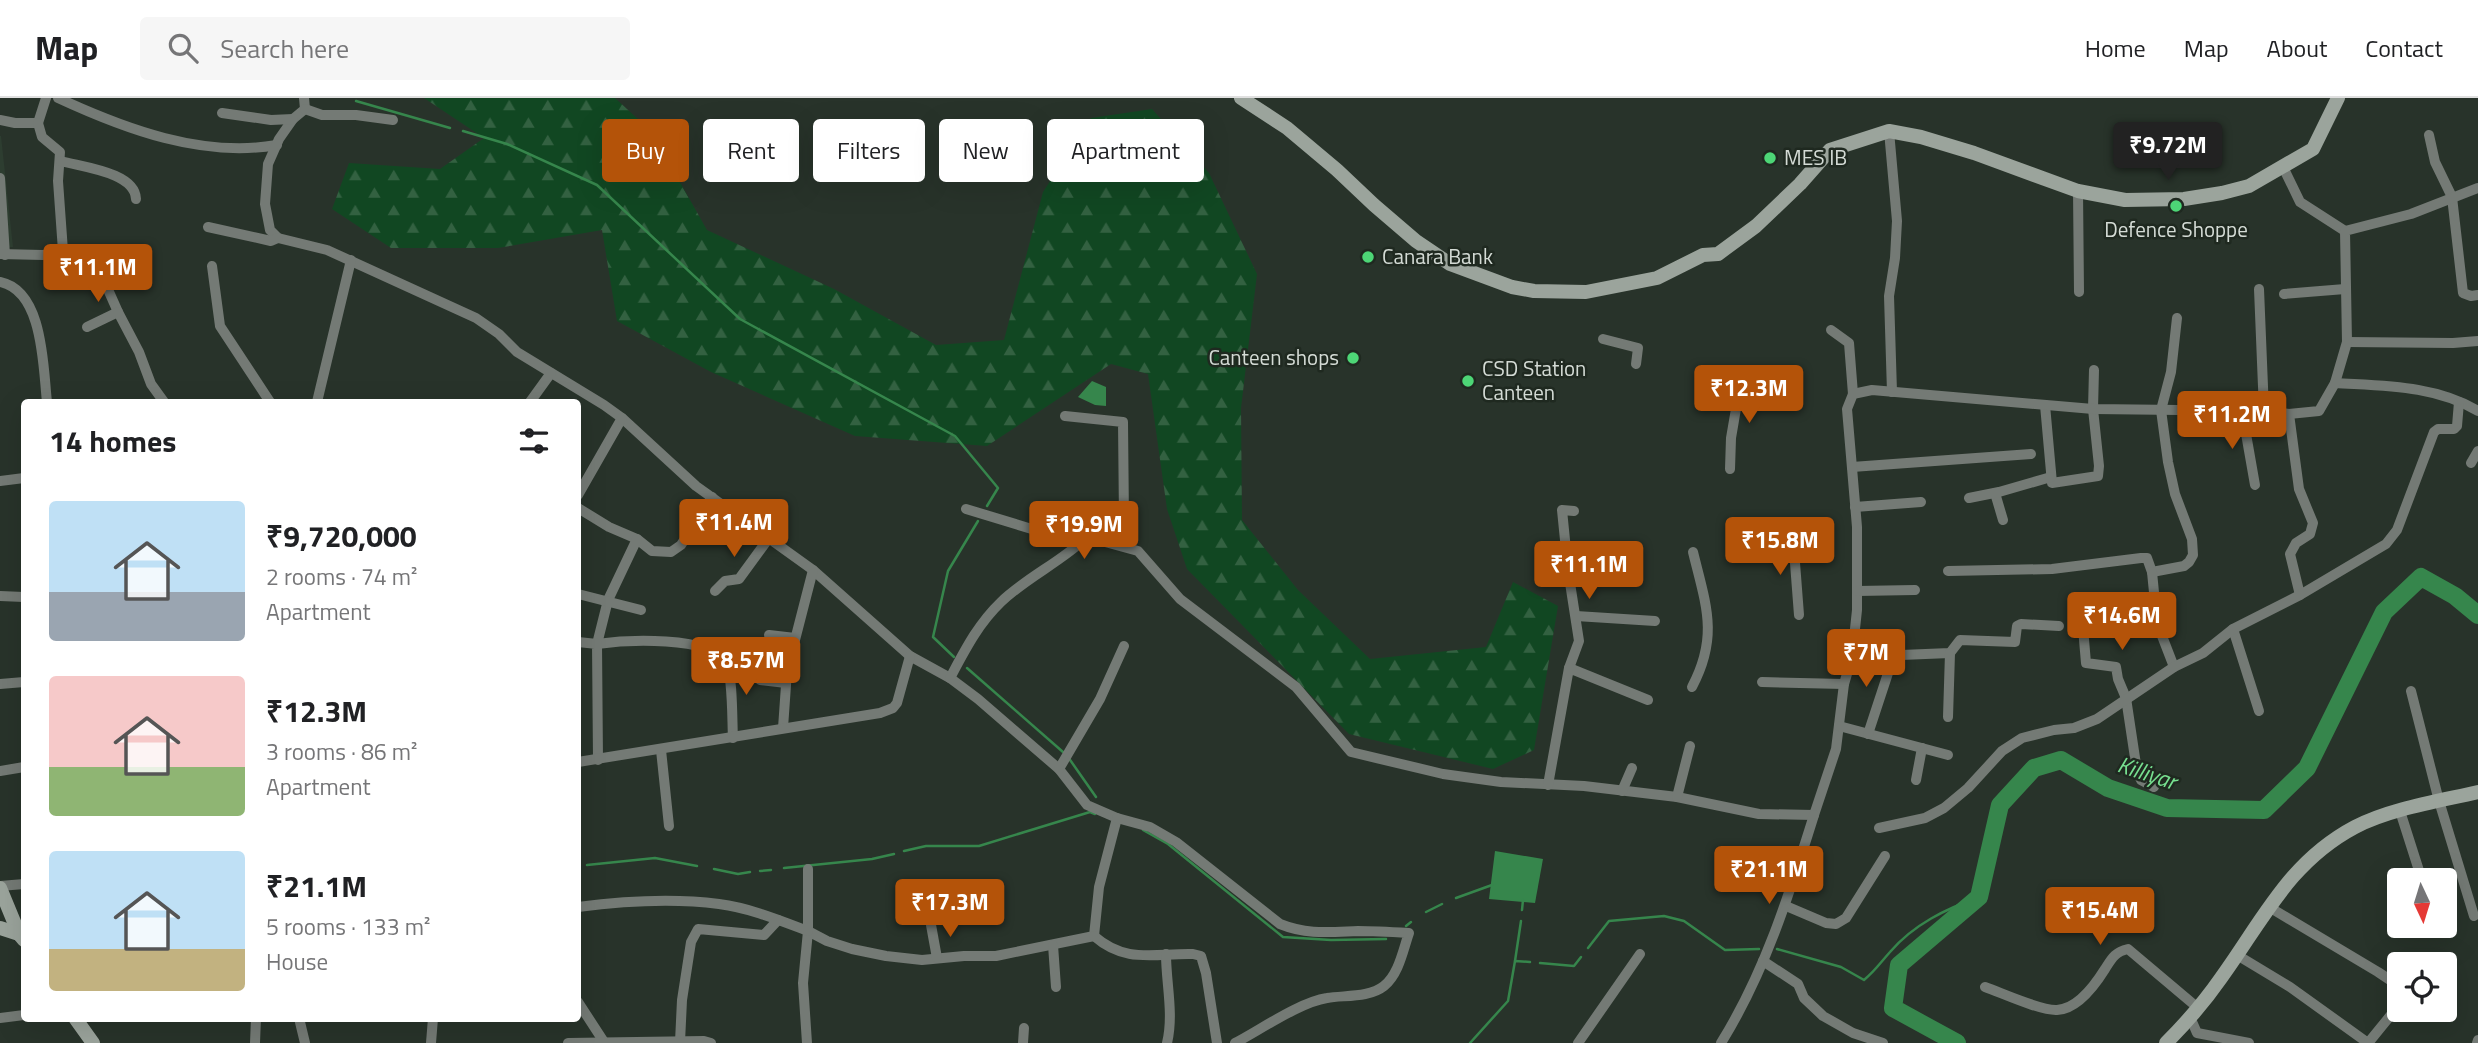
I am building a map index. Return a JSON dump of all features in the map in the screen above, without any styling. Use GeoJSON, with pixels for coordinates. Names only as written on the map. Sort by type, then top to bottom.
{"type":"FeatureCollection","features":[{"type":"Feature","properties":{"kind":"main road"},"geometry":{"type":"LineString","coordinates":[[1241,98],[1287,128],[1416,241],[1450,264],[1511,287],[1534,291],[1586,292],[1657,278],[1703,256],[1718,254],[1765,218],[1830,150],[1889,131],[1921,136],[2078,191],[2126,200],[2184,199],[2249,186],[2313,149],[2338,98]]}},
{"type":"Feature","properties":{"kind":"main road"},"geometry":{"type":"LineString","coordinates":[[2166,1043],[2194,1013],[2304,862],[2328,843],[2357,826],[2400,811],[2478,792]]}},
{"type":"Feature","properties":{"kind":"main road"},"geometry":{"type":"LineString","coordinates":[[0,888],[21,935]]}},
{"type":"Feature","properties":{"kind":"main road"},"geometry":{"type":"LineString","coordinates":[[0,928],[21,937]]}},
{"type":"Feature","properties":{"kind":"main road"},"geometry":{"type":"LineString","coordinates":[[78,1022],[93,1043]]}},
{"type":"Feature","properties":{"kind":"street"},"geometry":{"type":"LineString","coordinates":[[46,98],[38,123],[42,137],[60,152],[58,181],[63,251]]}},
{"type":"Feature","properties":{"kind":"street"},"geometry":{"type":"LineString","coordinates":[[58,98],[90,113],[198,146],[252,149],[277,145]]}},
{"type":"Feature","properties":{"kind":"street"},"geometry":{"type":"LineString","coordinates":[[393,120],[356,115],[322,115],[304,104],[268,164],[265,204],[270,229],[278,238],[327,250],[477,318],[517,352],[604,405],[712,497],[813,570],[910,656],[950,677],[1059,769],[1087,805],[1117,818],[1150,827],[1176,842],[1280,925],[1314,933],[1409,933],[1395,972],[1383,986],[1368,993],[1323,998],[1306,1004],[1235,1043]]}},
{"type":"Feature","properties":{"kind":"street"},"geometry":{"type":"LineString","coordinates":[[222,113],[271,120],[293,119]]}},
{"type":"Feature","properties":{"kind":"street"},"geometry":{"type":"LineString","coordinates":[[0,120],[38,123]]}},
{"type":"Feature","properties":{"kind":"street"},"geometry":{"type":"LineString","coordinates":[[1889,131],[1897,221],[1889,296],[1892,392]]}},
{"type":"Feature","properties":{"kind":"street"},"geometry":{"type":"LineString","coordinates":[[2429,135],[2435,162],[2452,197],[2463,293],[2478,295]]}},
{"type":"Feature","properties":{"kind":"street"},"geometry":{"type":"LineString","coordinates":[[61,161],[96,168],[126,181],[134,190],[136,199]]}},
{"type":"Feature","properties":{"kind":"street"},"geometry":{"type":"LineString","coordinates":[[2283,166],[2300,202],[2345,231],[2411,214],[2478,188]]}},
{"type":"Feature","properties":{"kind":"street"},"geometry":{"type":"LineString","coordinates":[[0,178],[2,254],[43,255],[90,249],[117,312],[139,352],[151,384],[162,399]]}},
{"type":"Feature","properties":{"kind":"street"},"geometry":{"type":"LineString","coordinates":[[2078,191],[2079,292]]}},
{"type":"Feature","properties":{"kind":"street"},"geometry":{"type":"LineString","coordinates":[[208,227],[271,241],[278,238]]}},
{"type":"Feature","properties":{"kind":"street"},"geometry":{"type":"LineString","coordinates":[[1853,394],[1872,390],[2094,409],[2264,411],[2289,414],[2319,411],[2335,383],[2347,342],[2345,231]]}},
{"type":"Feature","properties":{"kind":"street"},"geometry":{"type":"LineString","coordinates":[[318,399],[351,260]]}},
{"type":"Feature","properties":{"kind":"street"},"geometry":{"type":"LineString","coordinates":[[212,265],[220,326],[268,399]]}},
{"type":"Feature","properties":{"kind":"street"},"geometry":{"type":"LineString","coordinates":[[0,282],[26,300],[39,330],[47,399]]}},
{"type":"Feature","properties":{"kind":"street"},"geometry":{"type":"LineString","coordinates":[[2259,289],[2264,411]]}},
{"type":"Feature","properties":{"kind":"street"},"geometry":{"type":"LineString","coordinates":[[2284,294],[2345,289]]}},
{"type":"Feature","properties":{"kind":"street"},"geometry":{"type":"LineString","coordinates":[[87,327],[117,312]]}},
{"type":"Feature","properties":{"kind":"street"},"geometry":{"type":"LineString","coordinates":[[2152,572],[2184,566],[2193,555],[2192,539],[2175,494],[2161,410],[2171,372],[2177,318]]}},
{"type":"Feature","properties":{"kind":"street"},"geometry":{"type":"LineString","coordinates":[[1721,1043],[1745,1005],[1786,906],[1836,749],[1844,684],[1852,657],[1857,591],[1855,508],[1847,409],[1853,394],[1849,344],[1832,330]]}},
{"type":"Feature","properties":{"kind":"street"},"geometry":{"type":"LineString","coordinates":[[1603,339],[1638,348],[1636,364]]}},
{"type":"Feature","properties":{"kind":"street"},"geometry":{"type":"LineString","coordinates":[[2347,342],[2478,341]]}},
{"type":"Feature","properties":{"kind":"street"},"geometry":{"type":"LineString","coordinates":[[2045,405],[2052,483],[2098,476],[2094,370]]}},
{"type":"Feature","properties":{"kind":"street"},"geometry":{"type":"LineString","coordinates":[[532,399],[551,373]]}},
{"type":"Feature","properties":{"kind":"street"},"geometry":{"type":"LineString","coordinates":[[1730,469],[1731,438],[1737,403],[1769,382]]}},
{"type":"Feature","properties":{"kind":"street"},"geometry":{"type":"LineString","coordinates":[[2335,383],[2407,386],[2459,402],[2478,411]]}},
{"type":"Feature","properties":{"kind":"street"},"geometry":{"type":"LineString","coordinates":[[1879,828],[1926,818],[1944,808],[1968,788],[2002,751],[2022,738],[2074,728],[2097,719],[2174,667],[2203,653],[2233,628],[2301,595],[2386,544],[2397,530],[2434,432],[2438,429],[2454,429],[2457,426],[2459,402]]}},
{"type":"Feature","properties":{"kind":"street"},"geometry":{"type":"LineString","coordinates":[[2242,411],[2255,485]]}},
{"type":"Feature","properties":{"kind":"street"},"geometry":{"type":"LineString","coordinates":[[2289,414],[2299,489],[2313,523],[2310,534],[2297,543],[2290,554],[2301,595]]}},
{"type":"Feature","properties":{"kind":"street"},"geometry":{"type":"LineString","coordinates":[[950,677],[975,630],[1002,601],[1087,537],[1124,520],[1123,422],[1065,416]]}},
{"type":"Feature","properties":{"kind":"street"},"geometry":{"type":"LineString","coordinates":[[581,490],[622,418]]}},
{"type":"Feature","properties":{"kind":"street"},"geometry":{"type":"LineString","coordinates":[[2471,463],[2478,451]]}},
{"type":"Feature","properties":{"kind":"street"},"geometry":{"type":"LineString","coordinates":[[1852,467],[2031,454]]}},
{"type":"Feature","properties":{"kind":"street"},"geometry":{"type":"LineString","coordinates":[[1969,498],[2051,477]]}},
{"type":"Feature","properties":{"kind":"street"},"geometry":{"type":"LineString","coordinates":[[0,481],[21,478]]}},
{"type":"Feature","properties":{"kind":"street"},"geometry":{"type":"LineString","coordinates":[[1995,493],[2003,520]]}},
{"type":"Feature","properties":{"kind":"street"},"geometry":{"type":"LineString","coordinates":[[581,510],[609,527],[637,539],[652,551],[663,553],[676,550],[712,497]]}},
{"type":"Feature","properties":{"kind":"street"},"geometry":{"type":"LineString","coordinates":[[1855,508],[1921,502]]}},
{"type":"Feature","properties":{"kind":"street"},"geometry":{"type":"LineString","coordinates":[[966,509],[1035,530],[1062,529],[1138,551],[1180,599],[1296,687],[1351,752],[1443,774],[1501,782],[1622,790],[1677,797],[1759,814],[1814,816]]}},
{"type":"Feature","properties":{"kind":"street"},"geometry":{"type":"LineString","coordinates":[[1548,785],[1569,668],[1579,641],[1562,524],[1562,510],[1574,511]]}},
{"type":"Feature","properties":{"kind":"street"},"geometry":{"type":"LineString","coordinates":[[1793,537],[1799,615]]}},
{"type":"Feature","properties":{"kind":"street"},"geometry":{"type":"LineString","coordinates":[[715,591],[725,580],[739,579],[769,538]]}},
{"type":"Feature","properties":{"kind":"street"},"geometry":{"type":"LineString","coordinates":[[598,760],[597,643],[608,600],[637,539]]}},
{"type":"Feature","properties":{"kind":"street"},"geometry":{"type":"LineString","coordinates":[[1692,687],[1703,666],[1709,636],[1707,606],[1693,552]]}},
{"type":"Feature","properties":{"kind":"street"},"geometry":{"type":"LineString","coordinates":[[1948,571],[2052,569],[2147,558],[2152,572],[2157,624],[2174,667]]}},
{"type":"Feature","properties":{"kind":"street"},"geometry":{"type":"LineString","coordinates":[[783,728],[786,683],[813,570]]}},
{"type":"Feature","properties":{"kind":"street"},"geometry":{"type":"LineString","coordinates":[[1857,591],[1914,590]]}},
{"type":"Feature","properties":{"kind":"street"},"geometry":{"type":"LineString","coordinates":[[581,595],[641,610]]}},
{"type":"Feature","properties":{"kind":"street"},"geometry":{"type":"LineString","coordinates":[[0,596],[21,597]]}},
{"type":"Feature","properties":{"kind":"street"},"geometry":{"type":"LineString","coordinates":[[1576,616],[1655,621]]}},
{"type":"Feature","properties":{"kind":"street"},"geometry":{"type":"LineString","coordinates":[[1948,716],[1950,653],[1960,640],[2015,642],[2017,626],[2021,624],[2059,626]]}},
{"type":"Feature","properties":{"kind":"street"},"geometry":{"type":"LineString","coordinates":[[2154,787],[2141,780],[2137,771],[2126,698],[2116,667],[2086,663],[2083,628],[2157,624]]}},
{"type":"Feature","properties":{"kind":"street"},"geometry":{"type":"LineString","coordinates":[[2233,628],[2259,711]]}},
{"type":"Feature","properties":{"kind":"street"},"geometry":{"type":"LineString","coordinates":[[769,635],[795,638]]}},
{"type":"Feature","properties":{"kind":"street"},"geometry":{"type":"LineString","coordinates":[[581,642],[654,641],[711,650],[726,662],[730,675],[733,738]]}},
{"type":"Feature","properties":{"kind":"street"},"geometry":{"type":"LineString","coordinates":[[1059,769],[1100,699],[1125,646]]}},
{"type":"Feature","properties":{"kind":"street"},"geometry":{"type":"LineString","coordinates":[[1852,657],[1950,653]]}},
{"type":"Feature","properties":{"kind":"street"},"geometry":{"type":"LineString","coordinates":[[1868,734],[1894,655]]}},
{"type":"Feature","properties":{"kind":"street"},"geometry":{"type":"LineString","coordinates":[[581,762],[880,713],[893,708],[897,703],[910,656]]}},
{"type":"Feature","properties":{"kind":"street"},"geometry":{"type":"LineString","coordinates":[[1569,668],[1648,700]]}},
{"type":"Feature","properties":{"kind":"street"},"geometry":{"type":"LineString","coordinates":[[760,680],[786,683]]}},
{"type":"Feature","properties":{"kind":"street"},"geometry":{"type":"LineString","coordinates":[[1762,681],[1844,684]]}},
{"type":"Feature","properties":{"kind":"street"},"geometry":{"type":"LineString","coordinates":[[0,684],[21,682]]}},
{"type":"Feature","properties":{"kind":"street"},"geometry":{"type":"LineString","coordinates":[[2411,691],[2439,801],[2474,916]]}},
{"type":"Feature","properties":{"kind":"street"},"geometry":{"type":"LineString","coordinates":[[1839,726],[1948,755]]}},
{"type":"Feature","properties":{"kind":"street"},"geometry":{"type":"LineString","coordinates":[[1677,797],[1690,746]]}},
{"type":"Feature","properties":{"kind":"street"},"geometry":{"type":"LineString","coordinates":[[1916,780],[1922,748]]}},
{"type":"Feature","properties":{"kind":"street"},"geometry":{"type":"LineString","coordinates":[[661,750],[668,826]]}},
{"type":"Feature","properties":{"kind":"street"},"geometry":{"type":"LineString","coordinates":[[0,771],[21,767]]}},
{"type":"Feature","properties":{"kind":"street"},"geometry":{"type":"LineString","coordinates":[[1622,790],[1632,768]]}},
{"type":"Feature","properties":{"kind":"street"},"geometry":{"type":"LineString","coordinates":[[2400,811],[2418,868]]}},
{"type":"Feature","properties":{"kind":"street"},"geometry":{"type":"LineString","coordinates":[[1094,936],[1099,887],[1117,818]]}},
{"type":"Feature","properties":{"kind":"street"},"geometry":{"type":"LineString","coordinates":[[1786,906],[1826,923],[1836,924],[1846,918],[1885,856]]}},
{"type":"Feature","properties":{"kind":"street"},"geometry":{"type":"LineString","coordinates":[[807,1043],[803,983],[808,931],[808,869]]}},
{"type":"Feature","properties":{"kind":"street"},"geometry":{"type":"LineString","coordinates":[[0,888],[21,884]]}},
{"type":"Feature","properties":{"kind":"street"},"geometry":{"type":"LineString","coordinates":[[581,907],[615,902],[721,904],[778,920],[827,941],[876,954],[922,960],[964,956],[996,957],[1094,936]]}},
{"type":"Feature","properties":{"kind":"street"},"geometry":{"type":"LineString","coordinates":[[2269,907],[2387,978]]}},
{"type":"Feature","properties":{"kind":"street"},"geometry":{"type":"LineString","coordinates":[[680,1042],[682,1000],[691,942],[698,929],[764,935],[778,920]]}},
{"type":"Feature","properties":{"kind":"street"},"geometry":{"type":"LineString","coordinates":[[931,925],[937,958]]}},
{"type":"Feature","properties":{"kind":"street"},"geometry":{"type":"LineString","coordinates":[[1094,936],[1109,949],[1123,953],[1141,956],[1193,954],[1200,957],[1204,962],[1217,1043]]}},
{"type":"Feature","properties":{"kind":"street"},"geometry":{"type":"LineString","coordinates":[[1053,945],[1056,987]]}},
{"type":"Feature","properties":{"kind":"street"},"geometry":{"type":"LineString","coordinates":[[1985,987],[2056,1010],[2079,1000],[2096,984],[2114,954],[2128,949],[2194,1013],[2197,1032],[2249,1043]]}},
{"type":"Feature","properties":{"kind":"street"},"geometry":{"type":"LineString","coordinates":[[1166,954],[1171,1026],[1167,1043]]}},
{"type":"Feature","properties":{"kind":"street"},"geometry":{"type":"LineString","coordinates":[[1578,1043],[1640,954]]}},
{"type":"Feature","properties":{"kind":"street"},"geometry":{"type":"LineString","coordinates":[[2237,955],[2290,986],[2369,1043],[2387,1020]]}},
{"type":"Feature","properties":{"kind":"street"},"geometry":{"type":"LineString","coordinates":[[1763,961],[1797,984],[1804,998],[1823,1016],[1853,1033],[1883,1043]]}},
{"type":"Feature","properties":{"kind":"street"},"geometry":{"type":"LineString","coordinates":[[581,1007],[604,1042]]}},
{"type":"Feature","properties":{"kind":"street"},"geometry":{"type":"LineString","coordinates":[[0,1018],[21,1015]]}},
{"type":"Feature","properties":{"kind":"street"},"geometry":{"type":"LineString","coordinates":[[255,1043],[256,1022]]}},
{"type":"Feature","properties":{"kind":"street"},"geometry":{"type":"LineString","coordinates":[[300,1022],[305,1043]]}},
{"type":"Feature","properties":{"kind":"street"},"geometry":{"type":"LineString","coordinates":[[431,1043],[433,1022]]}},
{"type":"Feature","properties":{"kind":"street"},"geometry":{"type":"LineString","coordinates":[[1023,1043],[1024,1028]]}},
{"type":"Feature","properties":{"kind":"street"},"geometry":{"type":"LineString","coordinates":[[568,1043],[711,1043]]}},
{"type":"Feature","properties":{"kind":"shaded area"},"geometry":{"type":"Polygon","coordinates":[[[1,136],[13,247],[0,247],[1,136]]]}},
{"type":"Feature","properties":{"kind":"shaded area"},"geometry":{"type":"Polygon","coordinates":[[[1092,381],[1106,387],[1106,406],[1095,405],[1078,397],[1092,381]]]}},
{"type":"Feature","properties":{"kind":"shaded area"},"geometry":{"type":"Polygon","coordinates":[[[1495,851],[1543,859],[1535,903],[1489,899],[1495,851]]]}},
{"type":"Feature","properties":{"kind":"green space"},"geometry":{"type":"Polygon","coordinates":[[[424,98],[615,98],[638,119],[602,119],[602,182],[680,182],[707,230],[834,289],[936,345],[1004,340],[1043,192],[1049,182],[1204,182],[1204,167],[1257,274],[1241,408],[1242,520],[1298,590],[1370,659],[1486,647],[1513,582],[1558,606],[1534,750],[1493,769],[1349,734],[1187,569],[1167,509],[1148,374],[1111,364],[987,446],[855,436],[711,372],[617,321],[602,230],[498,248],[391,248],[332,209],[349,163],[440,169],[484,138],[424,98]]]}},
{"type":"Feature","properties":{"kind":"green space"},"geometry":{"type":"Polygon","coordinates":[[[1152,109],[1161,119],[1090,119],[1091,118],[1152,109]]]}},
{"type":"Feature","properties":{"kind":"waterway"},"geometry":{"type":"LineString","coordinates":[[356,101],[450,128]]}},
{"type":"Feature","properties":{"kind":"waterway"},"geometry":{"type":"LineString","coordinates":[[463,131],[507,144],[597,185],[740,319],[955,436],[998,488],[987,506]]}},
{"type":"Feature","properties":{"kind":"waterway"},"geometry":{"type":"LineString","coordinates":[[954,657],[933,637],[948,571],[978,521]]}},
{"type":"Feature","properties":{"kind":"waterway","name":"Killiyar"},"geometry":{"type":"LineString","coordinates":[[1957,1043],[1893,1008],[1899,965],[1979,897],[2000,805],[2034,768],[2061,760],[2108,788],[2167,808],[2264,810],[2307,768],[2384,612],[2421,577],[2455,596],[2478,615]]}},
{"type":"Feature","properties":{"kind":"waterway"},"geometry":{"type":"LineString","coordinates":[[967,668],[1063,752]]}},
{"type":"Feature","properties":{"kind":"waterway"},"geometry":{"type":"LineString","coordinates":[[1068,757],[1096,797]]}},
{"type":"Feature","properties":{"kind":"waterway"},"geometry":{"type":"LineString","coordinates":[[904,851],[926,846],[979,846],[1090,812],[1095,814]]}},
{"type":"Feature","properties":{"kind":"waterway"},"geometry":{"type":"LineString","coordinates":[[1143,830],[1168,844],[1283,937],[1386,939]]}},
{"type":"Feature","properties":{"kind":"waterway"},"geometry":{"type":"LineString","coordinates":[[784,868],[872,859],[894,854]]}},
{"type":"Feature","properties":{"kind":"waterway"},"geometry":{"type":"LineString","coordinates":[[587,865],[655,858],[697,866]]}},
{"type":"Feature","properties":{"kind":"waterway"},"geometry":{"type":"LineString","coordinates":[[714,869],[738,874],[750,872]]}},
{"type":"Feature","properties":{"kind":"waterway"},"geometry":{"type":"LineString","coordinates":[[760,871],[771,870]]}},
{"type":"Feature","properties":{"kind":"waterway"},"geometry":{"type":"LineString","coordinates":[[1456,898],[1492,885]]}},
{"type":"Feature","properties":{"kind":"waterway"},"geometry":{"type":"LineString","coordinates":[[1777,949],[1841,967],[1864,980],[1899,942],[1920,925],[1979,897]]}},
{"type":"Feature","properties":{"kind":"waterway"},"geometry":{"type":"LineString","coordinates":[[1522,910],[1523,900]]}},
{"type":"Feature","properties":{"kind":"waterway"},"geometry":{"type":"LineString","coordinates":[[1426,912],[1442,904]]}},
{"type":"Feature","properties":{"kind":"waterway"},"geometry":{"type":"LineString","coordinates":[[1588,948],[1609,921],[1664,916],[1684,921],[1725,950],[1759,949]]}},
{"type":"Feature","properties":{"kind":"waterway"},"geometry":{"type":"LineString","coordinates":[[1515,961],[1521,921]]}},
{"type":"Feature","properties":{"kind":"waterway"},"geometry":{"type":"LineString","coordinates":[[1406,926],[1411,922]]}},
{"type":"Feature","properties":{"kind":"waterway"},"geometry":{"type":"LineString","coordinates":[[1540,963],[1574,966],[1581,957]]}},
{"type":"Feature","properties":{"kind":"waterway"},"geometry":{"type":"LineString","coordinates":[[1470,1043],[1508,1001],[1515,961],[1530,962]]}},
{"type":"Feature","properties":{"kind":"place","name":"MES IB"},"geometry":{"type":"Point","coordinates":[1770,158]}},
{"type":"Feature","properties":{"kind":"place","name":"Defence Shoppe"},"geometry":{"type":"Point","coordinates":[2176,206]}},
{"type":"Feature","properties":{"kind":"place","name":"Canara Bank"},"geometry":{"type":"Point","coordinates":[1368,257]}},
{"type":"Feature","properties":{"kind":"place","name":"Canteen shops"},"geometry":{"type":"Point","coordinates":[1353,358]}},
{"type":"Feature","properties":{"kind":"place","name":"CSD Station Canteen"},"geometry":{"type":"Point","coordinates":[1468,381]}}]}
